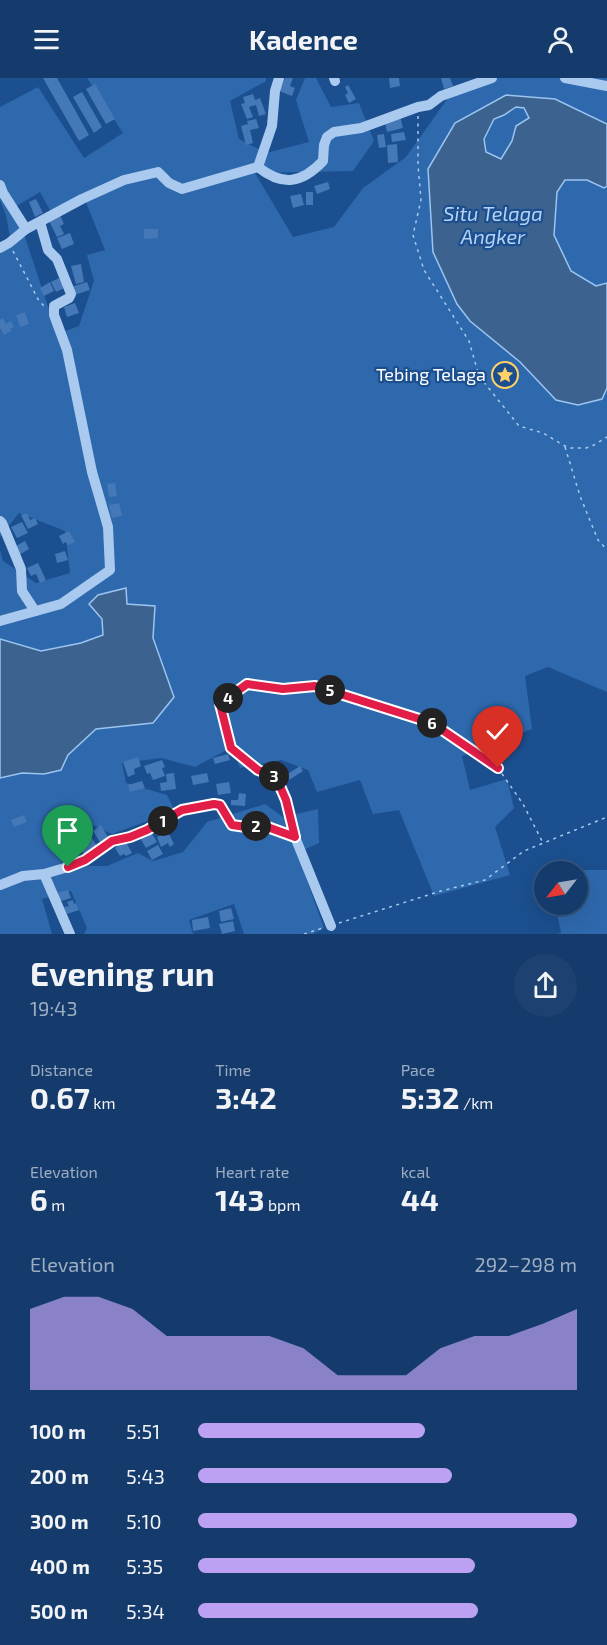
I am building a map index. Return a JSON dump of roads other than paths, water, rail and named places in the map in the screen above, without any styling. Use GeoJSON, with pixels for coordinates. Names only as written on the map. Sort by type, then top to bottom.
{"type":"FeatureCollection","features":[{"type":"Feature","properties":{"kind":"street"},"geometry":{"type":"LineString","coordinates":[[258,167],[272,126],[275,91],[279,78]]}},
{"type":"Feature","properties":{"kind":"street"},"geometry":{"type":"LineString","coordinates":[[258,167],[281,180],[297,179],[313,172],[323,161],[327,137],[334,132],[361,128],[429,105],[441,96],[492,78]]}},
{"type":"Feature","properties":{"kind":"street"},"geometry":{"type":"LineString","coordinates":[[565,78],[583,79],[607,86]]}},
{"type":"Feature","properties":{"kind":"street"},"geometry":{"type":"LineString","coordinates":[[5,245],[26,229],[124,180],[158,172],[169,183],[182,189],[258,167]]}},
{"type":"Feature","properties":{"kind":"street"},"geometry":{"type":"LineString","coordinates":[[0,185],[26,229]]}},
{"type":"Feature","properties":{"kind":"street"},"geometry":{"type":"LineString","coordinates":[[0,621],[61,604],[110,570],[108,527],[92,472],[67,350],[54,315],[54,306],[69,298],[71,294],[57,259],[48,250],[40,222]]}},
{"type":"Feature","properties":{"kind":"street"},"geometry":{"type":"LineString","coordinates":[[0,520],[21,569],[22,591],[35,611]]}},
{"type":"Feature","properties":{"kind":"street"},"geometry":{"type":"LineString","coordinates":[[0,885],[23,876],[44,874],[68,867],[85,860],[112,841],[147,830],[182,810],[214,804],[220,805],[232,825],[246,827],[262,825],[295,837],[331,926]]}},
{"type":"Feature","properties":{"kind":"street"},"geometry":{"type":"LineString","coordinates":[[44,874],[70,934]]}},
{"type":"Feature","properties":{"kind":"water","name":"Situ Telaga Angker"},"geometry":{"type":"Polygon","coordinates":[[[506,95],[555,99],[607,124],[607,186],[604,188],[587,180],[565,180],[557,192],[554,235],[571,271],[596,286],[607,283],[607,388],[602,399],[578,405],[556,400],[520,362],[470,321],[457,304],[433,252],[428,169],[455,123],[506,95]],[[516,107],[494,119],[484,139],[486,152],[501,159],[512,141],[516,126],[529,118],[524,108],[516,107]]]}},
{"type":"Feature","properties":{"kind":"water"},"geometry":{"type":"Polygon","coordinates":[[[126,588],[127,604],[155,606],[153,638],[174,697],[153,723],[96,729],[68,755],[61,770],[44,774],[22,773],[0,778],[0,639],[41,651],[81,643],[103,635],[102,619],[89,604],[98,595],[126,588]]]}},
{"type":"Feature","properties":{"kind":"place","name":"Tebing Telaga"},"geometry":{"type":"Point","coordinates":[505,375]}}]}
